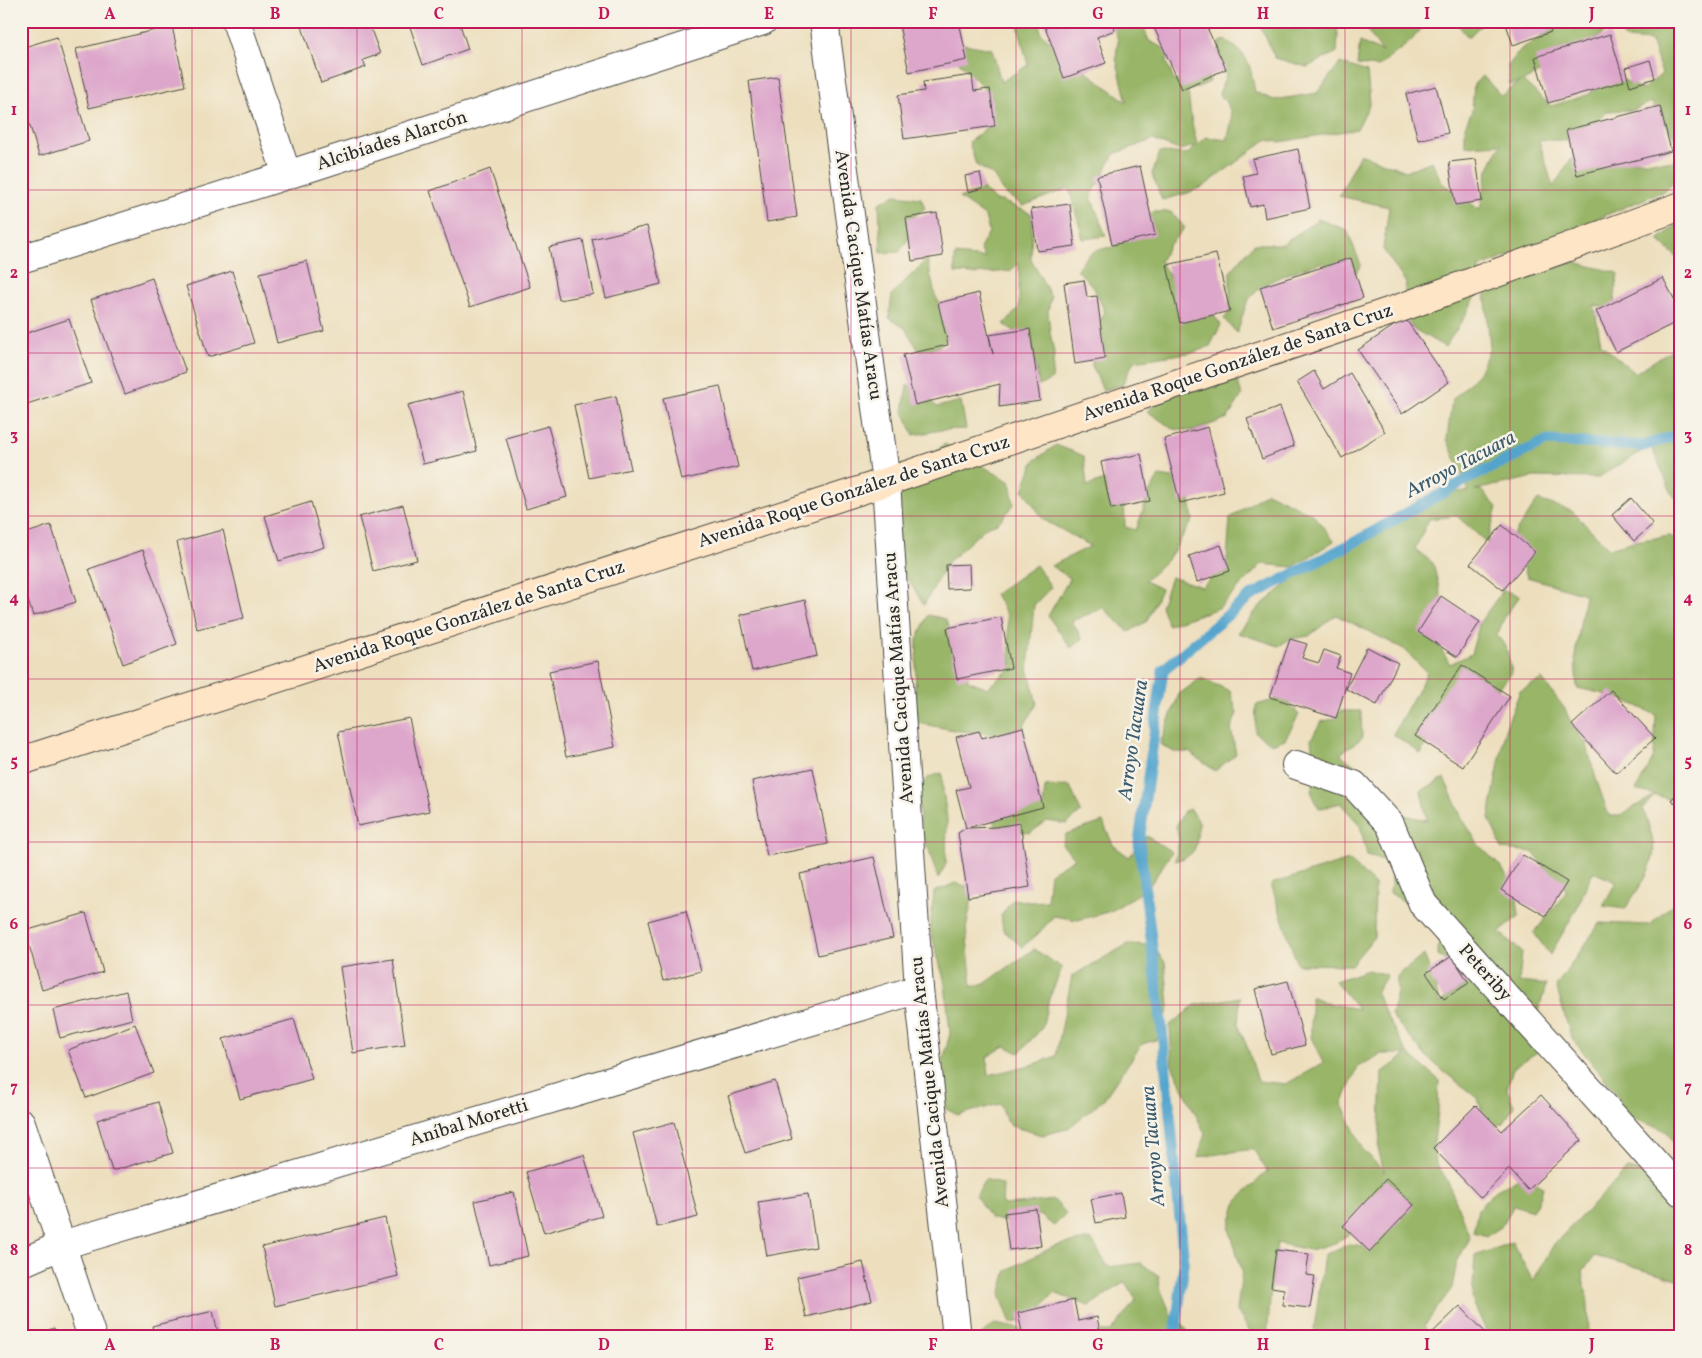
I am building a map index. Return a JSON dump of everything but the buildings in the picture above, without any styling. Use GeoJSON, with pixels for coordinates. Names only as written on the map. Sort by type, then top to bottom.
{"type":"FeatureCollection","features":[{"type":"Feature","properties":{"kind":"main road","name":"Avenida Roque González de Santa Cruz"},"geometry":{"type":"LineString","coordinates":[[21,761],[886,482],[1403,307],[1681,206]]}},
{"type":"Feature","properties":{"kind":"street"},"geometry":{"type":"LineString","coordinates":[[236,21],[287,175]]}},
{"type":"Feature","properties":{"kind":"street","name":"Alcibíades Alarcón"},"geometry":{"type":"LineString","coordinates":[[21,259],[763,21]]}},
{"type":"Feature","properties":{"kind":"street","name":"Avenida Cacique Matías Aracu"},"geometry":{"type":"LineString","coordinates":[[824,21],[886,482],[919,989],[957,1337]]}},
{"type":"Feature","properties":{"kind":"street","name":"Peteriby"},"geometry":{"type":"LineString","coordinates":[[1296,765],[1354,785],[1390,824],[1423,904],[1681,1192]]}},
{"type":"Feature","properties":{"kind":"street","name":"Aníbal Moretti"},"geometry":{"type":"LineString","coordinates":[[21,1263],[62,1245],[919,989]]}},
{"type":"Feature","properties":{"kind":"street"},"geometry":{"type":"LineString","coordinates":[[21,1123],[92,1337]]}},
{"type":"Feature","properties":{"kind":"green space"},"geometry":{"type":"Polygon","coordinates":[[[1017,21],[1039,21],[1041,33],[1072,61],[1127,102],[1116,58],[1118,40],[1112,21],[1141,21],[1149,41],[1175,54],[1166,60],[1174,81],[1207,73],[1210,82],[1188,91],[1197,145],[1205,137],[1227,140],[1231,126],[1230,110],[1219,94],[1226,75],[1216,62],[1220,42],[1226,40],[1245,56],[1250,67],[1255,92],[1274,100],[1317,93],[1340,63],[1367,72],[1370,103],[1357,129],[1280,142],[1266,140],[1204,186],[1188,193],[1162,200],[1152,174],[1160,152],[1188,154],[1195,146],[1179,150],[1153,140],[1114,154],[1091,197],[1106,236],[1083,239],[1069,188],[1023,206],[1003,192],[993,175],[976,165],[969,142],[985,129],[984,88],[957,60],[964,44],[992,49],[1001,82],[1028,65],[1017,21]]]}},
{"type":"Feature","properties":{"kind":"green space"},"geometry":{"type":"Polygon","coordinates":[[[1259,21],[1277,21],[1283,27],[1291,21],[1336,21],[1338,35],[1337,52],[1307,67],[1275,58],[1259,21]]]}},
{"type":"Feature","properties":{"kind":"green space"},"geometry":{"type":"Polygon","coordinates":[[[1355,21],[1422,21],[1422,27],[1411,41],[1378,67],[1357,65],[1360,42],[1382,52],[1363,24],[1355,21]]]}},
{"type":"Feature","properties":{"kind":"green space"},"geometry":{"type":"Polygon","coordinates":[[[1457,21],[1486,21],[1468,37],[1457,21]]]}},
{"type":"Feature","properties":{"kind":"green space"},"geometry":{"type":"Polygon","coordinates":[[[1547,21],[1609,21],[1604,33],[1569,58],[1523,81],[1551,106],[1590,94],[1604,69],[1642,90],[1662,74],[1651,41],[1625,39],[1616,21],[1678,21],[1672,26],[1681,30],[1681,139],[1678,142],[1651,102],[1634,110],[1606,111],[1594,126],[1570,140],[1539,140],[1553,187],[1571,159],[1681,162],[1680,170],[1666,190],[1479,268],[1477,293],[1464,318],[1445,347],[1412,328],[1403,307],[1406,283],[1383,249],[1389,207],[1339,196],[1360,154],[1406,171],[1432,161],[1442,183],[1480,210],[1488,170],[1501,144],[1465,146],[1465,126],[1472,111],[1474,84],[1483,76],[1501,96],[1520,82],[1510,85],[1508,66],[1521,49],[1550,32],[1547,21]]]}},
{"type":"Feature","properties":{"kind":"green space"},"geometry":{"type":"Polygon","coordinates":[[[984,189],[995,201],[1002,201],[1032,214],[1031,259],[1051,297],[1048,312],[1054,353],[1052,379],[1039,386],[1032,343],[1004,324],[1019,308],[1019,263],[1010,271],[974,274],[955,273],[955,255],[985,258],[980,249],[989,232],[985,216],[959,198],[984,189]]]}},
{"type":"Feature","properties":{"kind":"green space"},"geometry":{"type":"Polygon","coordinates":[[[895,195],[921,198],[925,208],[913,217],[909,238],[899,252],[881,253],[879,203],[895,195]]]}},
{"type":"Feature","properties":{"kind":"green space"},"geometry":{"type":"Polygon","coordinates":[[[1153,212],[1171,212],[1185,228],[1169,245],[1160,261],[1180,294],[1206,305],[1221,325],[1210,346],[1195,352],[1134,361],[1122,385],[1103,390],[1092,366],[1095,329],[1105,312],[1094,288],[1077,269],[1093,252],[1115,247],[1132,226],[1153,212]]]}},
{"type":"Feature","properties":{"kind":"green space"},"geometry":{"type":"Polygon","coordinates":[[[1318,219],[1347,230],[1361,265],[1351,280],[1335,283],[1324,262],[1281,276],[1260,288],[1253,295],[1247,303],[1237,333],[1224,319],[1230,311],[1230,272],[1254,244],[1283,244],[1318,219]]]}},
{"type":"Feature","properties":{"kind":"green space"},"geometry":{"type":"Polygon","coordinates":[[[1681,221],[1681,261],[1658,240],[1681,221]]]}},
{"type":"Feature","properties":{"kind":"green space"},"geometry":{"type":"Polygon","coordinates":[[[927,259],[935,295],[954,331],[938,347],[919,351],[905,328],[889,318],[892,294],[927,259]]]}},
{"type":"Feature","properties":{"kind":"green space"},"geometry":{"type":"Polygon","coordinates":[[[1574,262],[1618,273],[1613,310],[1594,305],[1601,344],[1635,373],[1681,344],[1681,504],[1672,494],[1651,446],[1597,478],[1534,477],[1475,490],[1481,490],[1497,507],[1487,543],[1457,516],[1429,519],[1415,549],[1433,563],[1441,596],[1427,627],[1450,664],[1471,654],[1480,622],[1503,590],[1520,596],[1505,616],[1497,636],[1506,646],[1512,673],[1498,689],[1470,670],[1441,711],[1421,754],[1393,734],[1427,673],[1404,649],[1336,615],[1309,636],[1290,639],[1279,646],[1238,633],[1259,607],[1310,565],[1434,494],[1469,491],[1447,439],[1452,400],[1479,373],[1490,348],[1484,278],[1574,262]]]}},
{"type":"Feature","properties":{"kind":"green space"},"geometry":{"type":"Polygon","coordinates":[[[1230,361],[1242,395],[1228,418],[1193,431],[1173,429],[1147,411],[1203,367],[1230,361]]]}},
{"type":"Feature","properties":{"kind":"green space"},"geometry":{"type":"Polygon","coordinates":[[[907,385],[919,389],[937,407],[961,401],[966,429],[941,430],[914,435],[903,412],[907,385]]]}},
{"type":"Feature","properties":{"kind":"green space"},"geometry":{"type":"Polygon","coordinates":[[[945,444],[1010,482],[1014,505],[998,523],[986,527],[946,564],[924,605],[905,575],[892,549],[901,475],[945,444]]]}},
{"type":"Feature","properties":{"kind":"green space"},"geometry":{"type":"Polygon","coordinates":[[[1056,445],[1084,456],[1087,486],[1108,479],[1124,496],[1125,527],[1136,530],[1149,493],[1159,476],[1187,480],[1193,520],[1169,558],[1145,581],[1161,589],[1147,621],[1129,632],[1103,608],[1072,621],[1082,639],[1071,648],[1048,616],[1070,578],[1051,566],[1091,546],[1044,520],[1023,490],[1034,461],[1056,445]]]}},
{"type":"Feature","properties":{"kind":"green space"},"geometry":{"type":"Polygon","coordinates":[[[1267,492],[1314,515],[1334,541],[1293,567],[1262,564],[1219,608],[1168,625],[1161,606],[1171,577],[1202,587],[1227,561],[1230,518],[1267,492]]]}},
{"type":"Feature","properties":{"kind":"green space"},"geometry":{"type":"Polygon","coordinates":[[[1538,500],[1572,511],[1609,548],[1634,541],[1670,536],[1681,542],[1681,792],[1671,800],[1636,790],[1654,757],[1656,715],[1618,697],[1577,688],[1575,656],[1585,594],[1527,577],[1514,534],[1538,500]]]}},
{"type":"Feature","properties":{"kind":"green space"},"geometry":{"type":"Polygon","coordinates":[[[1036,565],[1051,587],[1034,605],[1028,668],[1037,704],[1023,727],[996,734],[959,731],[918,723],[915,699],[917,640],[928,615],[945,619],[961,650],[968,680],[987,688],[1011,668],[1007,615],[995,594],[1036,565]]]}},
{"type":"Feature","properties":{"kind":"green space"},"geometry":{"type":"Polygon","coordinates":[[[1201,678],[1230,691],[1237,713],[1231,729],[1236,754],[1215,771],[1189,752],[1174,752],[1160,744],[1179,694],[1201,678]]]}},
{"type":"Feature","properties":{"kind":"green space"},"geometry":{"type":"Polygon","coordinates":[[[1542,679],[1565,709],[1572,725],[1586,743],[1609,816],[1619,816],[1655,795],[1643,808],[1651,832],[1653,857],[1645,878],[1637,891],[1625,909],[1603,906],[1616,882],[1593,872],[1576,910],[1550,955],[1534,933],[1567,891],[1545,869],[1533,852],[1502,849],[1489,818],[1505,730],[1520,691],[1542,679]]]}},
{"type":"Feature","properties":{"kind":"green space"},"geometry":{"type":"Polygon","coordinates":[[[1278,699],[1288,702],[1299,715],[1285,739],[1272,744],[1255,733],[1256,705],[1278,699]]]}},
{"type":"Feature","properties":{"kind":"green space"},"geometry":{"type":"Polygon","coordinates":[[[1341,711],[1361,711],[1362,738],[1340,754],[1372,778],[1399,814],[1427,820],[1421,791],[1444,778],[1461,816],[1478,844],[1501,867],[1516,889],[1519,916],[1499,932],[1522,952],[1519,982],[1546,985],[1537,1017],[1537,1052],[1513,1068],[1507,1089],[1514,1106],[1504,1123],[1487,1129],[1478,1098],[1423,1053],[1391,1015],[1397,993],[1397,976],[1424,955],[1434,980],[1439,1003],[1469,983],[1455,968],[1438,955],[1439,923],[1390,893],[1392,863],[1367,855],[1360,825],[1340,803],[1319,809],[1311,791],[1315,779],[1311,739],[1321,722],[1336,718],[1341,711]]]}},
{"type":"Feature","properties":{"kind":"green space"},"geometry":{"type":"Polygon","coordinates":[[[942,773],[947,819],[946,864],[938,879],[929,850],[921,834],[918,788],[929,777],[942,773]]]}},
{"type":"Feature","properties":{"kind":"green space"},"geometry":{"type":"Polygon","coordinates":[[[1070,786],[1081,812],[1067,824],[1047,821],[1030,833],[995,827],[990,805],[1043,807],[1045,787],[1070,786]]]}},
{"type":"Feature","properties":{"kind":"green space"},"geometry":{"type":"Polygon","coordinates":[[[1191,809],[1200,824],[1196,846],[1189,856],[1175,861],[1179,840],[1176,826],[1184,811],[1191,809]]]}},
{"type":"Feature","properties":{"kind":"green space"},"geometry":{"type":"Polygon","coordinates":[[[1103,822],[1113,845],[1129,857],[1147,836],[1172,852],[1148,888],[1111,911],[1078,920],[1054,916],[1038,934],[1022,947],[1003,930],[1001,916],[1013,899],[1029,902],[1047,901],[1050,873],[1075,858],[1062,845],[1066,834],[1103,822]]]}},
{"type":"Feature","properties":{"kind":"green space"},"geometry":{"type":"Polygon","coordinates":[[[1349,860],[1375,885],[1374,937],[1351,965],[1297,964],[1271,884],[1349,860]]]}},
{"type":"Feature","properties":{"kind":"green space"},"geometry":{"type":"Polygon","coordinates":[[[955,883],[968,887],[972,898],[966,929],[972,987],[987,982],[1034,949],[1062,968],[1049,999],[1042,1028],[1019,1053],[1005,1046],[987,1057],[989,1075],[1035,1064],[1056,1056],[1072,976],[1128,944],[1152,945],[1165,962],[1169,1007],[1159,1039],[1142,1044],[1103,1100],[1067,1129],[1042,1135],[1011,1126],[1006,1120],[1000,1104],[958,1115],[946,1109],[938,1097],[940,1073],[950,1033],[945,983],[930,929],[934,892],[955,883]]]}},
{"type":"Feature","properties":{"kind":"green space"},"geometry":{"type":"Polygon","coordinates":[[[1681,896],[1681,1158],[1667,1131],[1629,1117],[1614,1090],[1571,1037],[1556,986],[1600,923],[1650,925],[1681,896]]]}},
{"type":"Feature","properties":{"kind":"green space"},"geometry":{"type":"Polygon","coordinates":[[[1368,970],[1387,975],[1376,993],[1388,1019],[1408,1054],[1439,1080],[1438,1112],[1433,1148],[1435,1161],[1449,1184],[1470,1238],[1457,1262],[1452,1288],[1425,1325],[1430,1337],[1321,1337],[1314,1329],[1324,1255],[1348,1244],[1371,1247],[1414,1205],[1386,1178],[1387,1191],[1363,1225],[1335,1243],[1310,1250],[1277,1243],[1267,1337],[1252,1335],[1237,1311],[1242,1271],[1229,1228],[1237,1201],[1267,1171],[1253,1149],[1198,1157],[1205,1134],[1172,1065],[1170,1025],[1195,1005],[1240,997],[1238,1025],[1258,1081],[1286,1084],[1323,1063],[1311,1037],[1311,996],[1327,1003],[1358,1009],[1335,981],[1368,970]],[[1381,1054],[1358,1067],[1342,1104],[1362,1148],[1384,1172],[1379,1153],[1382,1073],[1407,1054],[1381,1054]]]}},
{"type":"Feature","properties":{"kind":"green space"},"geometry":{"type":"Polygon","coordinates":[[[1628,1169],[1671,1181],[1681,1192],[1681,1280],[1594,1256],[1583,1272],[1588,1304],[1589,1337],[1489,1337],[1472,1300],[1475,1256],[1512,1242],[1533,1281],[1554,1244],[1628,1169]]]}},
{"type":"Feature","properties":{"kind":"green space"},"geometry":{"type":"Polygon","coordinates":[[[1524,1175],[1543,1187],[1541,1196],[1532,1211],[1514,1205],[1501,1227],[1487,1236],[1473,1232],[1478,1209],[1495,1191],[1524,1175]]]}},
{"type":"Feature","properties":{"kind":"green space"},"geometry":{"type":"Polygon","coordinates":[[[985,1179],[1003,1185],[1002,1205],[1054,1200],[1066,1213],[1054,1226],[1040,1215],[1022,1215],[1014,1224],[990,1218],[976,1196],[985,1179]]]}},
{"type":"Feature","properties":{"kind":"green space"},"geometry":{"type":"Polygon","coordinates":[[[1091,1239],[1108,1267],[1141,1263],[1159,1276],[1160,1288],[1172,1317],[1183,1324],[1191,1337],[1093,1337],[1100,1332],[1111,1332],[1136,1300],[1125,1282],[1089,1306],[1054,1293],[1030,1320],[1011,1323],[1000,1295],[1007,1270],[1055,1246],[1091,1239]]]}},
{"type":"Feature","properties":{"kind":"green space"},"geometry":{"type":"Polygon","coordinates":[[[995,1324],[1021,1329],[1020,1337],[979,1337],[995,1324]]]}},
{"type":"Feature","properties":{"kind":"waterway","name":"Arroyo Tacuara"},"geometry":{"type":"LineString","coordinates":[[1175,1337],[1184,1263],[1161,1019],[1139,842],[1163,670],[1249,597],[1353,543],[1466,480],[1546,441],[1643,446],[1681,434]]}}]}
